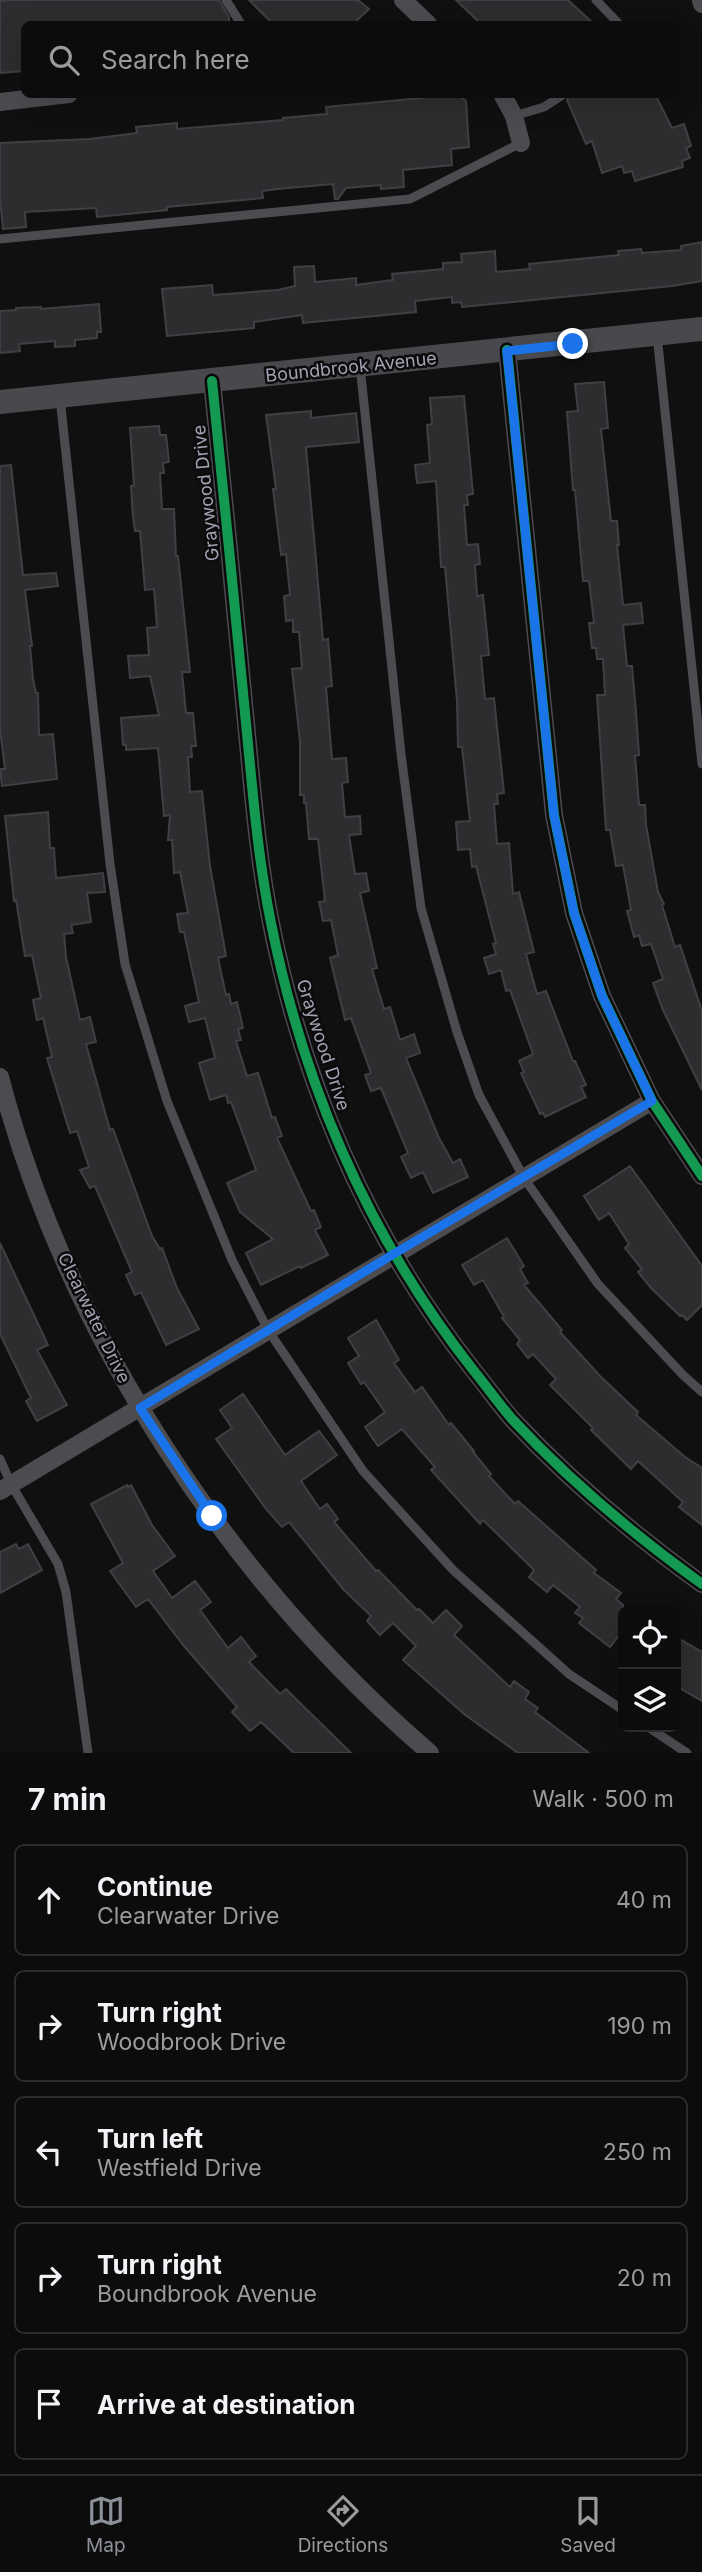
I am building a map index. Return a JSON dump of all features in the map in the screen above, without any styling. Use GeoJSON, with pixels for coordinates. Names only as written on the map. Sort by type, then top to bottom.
{"type":"FeatureCollection","features":[{"type":"Feature","properties":{"kind":"street"},"geometry":{"type":"LineString","coordinates":[[407,12],[423,21]]}},
{"type":"Feature","properties":{"kind":"street"},"geometry":{"type":"LineString","coordinates":[[0,102],[34,98]]}},
{"type":"Feature","properties":{"kind":"street"},"geometry":{"type":"LineString","coordinates":[[504,98],[514,116],[521,143]]}},
{"type":"Feature","properties":{"kind":"street","name":"Boundbrook Avenue"},"geometry":{"type":"LineString","coordinates":[[0,402],[702,329]]}},
{"type":"Feature","properties":{"kind":"street"},"geometry":{"type":"LineString","coordinates":[[507,351],[554,815],[574,913],[602,996],[652,1101],[702,1176]]}},
{"type":"Feature","properties":{"kind":"street","name":"Graywood Drive"},"geometry":{"type":"LineString","coordinates":[[212,381],[258,851],[283,979],[313,1081],[357,1188],[392,1255],[446,1336],[511,1418],[576,1482],[645,1542],[702,1584]]}},
{"type":"Feature","properties":{"kind":"street","name":"Clearwater Drive"},"geometry":{"type":"LineString","coordinates":[[0,1077],[33,1182],[67,1267],[97,1332],[140,1408],[212,1516],[261,1581],[370,1699],[430,1753]]}},
{"type":"Feature","properties":{"kind":"street"},"geometry":{"type":"LineString","coordinates":[[6,1488],[652,1101]]}},
{"type":"Feature","properties":{"kind":"lane"},"geometry":{"type":"LineString","coordinates":[[226,0],[239,21]]}},
{"type":"Feature","properties":{"kind":"lane"},"geometry":{"type":"LineString","coordinates":[[596,0],[616,21]]}},
{"type":"Feature","properties":{"kind":"lane"},"geometry":{"type":"LineString","coordinates":[[514,116],[544,107],[558,98]]}},
{"type":"Feature","properties":{"kind":"lane"},"geometry":{"type":"LineString","coordinates":[[0,239],[410,199],[521,143]]}},
{"type":"Feature","properties":{"kind":"lane"},"geometry":{"type":"LineString","coordinates":[[657,335],[702,764]]}},
{"type":"Feature","properties":{"kind":"lane"},"geometry":{"type":"LineString","coordinates":[[360,366],[401,754],[422,908],[457,1032],[479,1094],[524,1178],[598,1284],[702,1392]]}},
{"type":"Feature","properties":{"kind":"lane"},"geometry":{"type":"LineString","coordinates":[[60,396],[110,864],[125,964],[167,1101],[232,1261],[268,1330],[363,1471],[453,1570],[569,1674],[618,1707]]}},
{"type":"Feature","properties":{"kind":"lane"},"geometry":{"type":"LineString","coordinates":[[0,1459],[6,1488],[58,1564],[66,1592],[88,1753]]}},
{"type":"Feature","properties":{"kind":"lane"},"geometry":{"type":"LineString","coordinates":[[656,1732],[687,1753]]}},
{"type":"Feature","properties":{"kind":"building"},"geometry":{"type":"Polygon","coordinates":[[[219,0],[229,21],[21,21],[21,71],[0,73],[0,1],[219,0]]]}},
{"type":"Feature","properties":{"kind":"building"},"geometry":{"type":"Polygon","coordinates":[[[249,0],[358,0],[369,9],[356,21],[270,21],[249,0]]]}},
{"type":"Feature","properties":{"kind":"building"},"geometry":{"type":"Polygon","coordinates":[[[456,0],[568,0],[591,21],[478,21],[456,0]]]}},
{"type":"Feature","properties":{"kind":"building"},"geometry":{"type":"Polygon","coordinates":[[[422,98],[462,98],[466,101],[469,147],[451,149],[452,165],[403,170],[404,187],[381,189],[381,185],[346,188],[338,199],[335,199],[333,184],[277,189],[262,191],[263,198],[97,217],[96,208],[25,212],[26,227],[3,229],[0,143],[90,139],[137,133],[136,127],[177,123],[177,129],[283,120],[327,114],[326,107],[422,98]]]}},
{"type":"Feature","properties":{"kind":"building"},"geometry":{"type":"Polygon","coordinates":[[[657,98],[672,128],[684,124],[691,146],[686,148],[690,158],[682,161],[683,167],[635,181],[632,171],[624,173],[622,166],[602,173],[592,141],[586,144],[567,100],[657,98]]]}},
{"type":"Feature","properties":{"kind":"building"},"geometry":{"type":"Polygon","coordinates":[[[702,242],[702,281],[462,307],[461,302],[452,303],[452,297],[415,301],[416,312],[303,323],[302,315],[254,322],[254,328],[167,336],[162,289],[212,285],[213,295],[278,290],[295,286],[294,267],[314,266],[315,282],[356,278],[356,285],[393,280],[392,274],[443,269],[443,263],[462,262],[461,254],[495,251],[496,272],[530,269],[529,264],[619,255],[618,251],[641,249],[642,253],[681,250],[681,246],[702,242]]]}},
{"type":"Feature","properties":{"kind":"building"},"geometry":{"type":"Polygon","coordinates":[[[99,304],[101,332],[97,332],[97,338],[75,340],[75,346],[55,347],[55,341],[19,344],[20,351],[0,353],[0,311],[99,304]]]}},
{"type":"Feature","properties":{"kind":"building"},"geometry":{"type":"Polygon","coordinates":[[[604,382],[608,428],[601,429],[611,521],[617,521],[623,605],[641,603],[643,623],[623,625],[627,666],[632,666],[639,755],[635,756],[639,805],[645,805],[658,892],[664,904],[662,905],[675,947],[680,945],[702,1011],[702,1090],[663,1010],[653,983],[663,979],[651,944],[642,946],[639,935],[634,937],[627,911],[631,910],[623,865],[616,866],[610,830],[606,830],[597,695],[605,695],[603,659],[597,659],[596,648],[592,648],[589,623],[594,623],[589,581],[583,581],[567,412],[578,411],[575,384],[604,382]]]}},
{"type":"Feature","properties":{"kind":"building"},"geometry":{"type":"Polygon","coordinates":[[[464,396],[473,494],[467,495],[468,505],[464,505],[467,545],[478,544],[480,564],[475,565],[477,596],[483,595],[489,655],[481,656],[485,699],[494,698],[504,793],[497,794],[498,804],[494,804],[497,844],[509,843],[513,894],[519,892],[534,952],[526,954],[537,994],[546,991],[573,1061],[586,1085],[581,1087],[586,1097],[545,1117],[543,1113],[540,1114],[521,1073],[524,1072],[519,1061],[533,1054],[510,990],[506,991],[501,970],[489,974],[484,958],[496,954],[493,944],[496,943],[476,866],[472,867],[470,849],[458,850],[456,822],[470,821],[462,747],[458,747],[457,701],[445,567],[441,567],[436,481],[417,483],[415,465],[430,463],[427,425],[432,424],[430,398],[464,396]]]}},
{"type":"Feature","properties":{"kind":"building"},"geometry":{"type":"Polygon","coordinates":[[[311,411],[311,418],[356,413],[359,442],[306,447],[323,640],[328,639],[332,686],[326,687],[332,759],[346,758],[348,782],[342,783],[345,817],[360,816],[361,834],[349,835],[355,874],[366,873],[369,891],[360,893],[377,968],[372,969],[384,1009],[390,1007],[400,1040],[414,1034],[420,1053],[406,1058],[439,1138],[453,1163],[460,1159],[468,1177],[433,1193],[423,1172],[411,1178],[401,1157],[408,1153],[381,1088],[371,1091],[365,1075],[371,1073],[351,1018],[345,1020],[330,958],[338,955],[331,920],[323,921],[319,902],[325,901],[318,839],[309,839],[306,803],[304,795],[300,795],[300,742],[292,669],[302,668],[299,632],[293,632],[293,620],[286,621],[284,596],[290,595],[286,554],[281,555],[266,415],[311,411]]]}},
{"type":"Feature","properties":{"kind":"building"},"geometry":{"type":"Polygon","coordinates":[[[159,426],[160,435],[166,435],[169,462],[163,463],[164,473],[160,473],[162,509],[174,509],[176,556],[190,672],[182,672],[186,713],[193,713],[196,746],[191,746],[192,757],[188,757],[190,792],[202,791],[210,866],[226,956],[218,958],[226,995],[229,994],[231,1004],[237,1002],[243,1028],[238,1029],[241,1040],[236,1041],[247,1076],[258,1073],[272,1118],[275,1117],[282,1136],[277,1138],[311,1211],[314,1210],[321,1227],[315,1230],[328,1255],[261,1285],[246,1253],[273,1239],[240,1212],[227,1183],[256,1170],[231,1102],[228,1103],[226,1095],[210,1100],[199,1063],[215,1058],[205,1018],[189,1022],[185,1006],[199,1002],[184,932],[180,932],[177,914],[188,913],[180,872],[174,873],[172,840],[168,840],[170,815],[164,816],[158,748],[126,750],[126,745],[123,745],[121,718],[159,715],[150,676],[130,678],[128,656],[149,655],[147,628],[157,627],[154,589],[145,590],[140,531],[135,531],[133,517],[130,428],[159,426]]]}},
{"type":"Feature","properties":{"kind":"building"},"geometry":{"type":"Polygon","coordinates":[[[11,465],[23,575],[56,573],[58,586],[25,590],[33,679],[38,693],[39,735],[53,734],[57,779],[2,786],[0,769],[5,769],[0,730],[0,466],[11,465]]]}},
{"type":"Feature","properties":{"kind":"building"},"geometry":{"type":"Polygon","coordinates":[[[48,812],[50,848],[54,848],[56,878],[103,873],[105,892],[87,893],[91,922],[71,925],[73,933],[64,934],[66,957],[80,1020],[90,1017],[96,1042],[86,1044],[110,1130],[113,1129],[152,1236],[160,1249],[162,1248],[177,1288],[199,1329],[166,1345],[141,1292],[135,1295],[126,1275],[132,1272],[95,1186],[90,1188],[80,1170],[89,1167],[77,1131],[70,1133],[47,1058],[52,1057],[43,1018],[37,1020],[33,1000],[41,998],[32,955],[25,956],[16,900],[14,901],[5,816],[48,812]]]}},
{"type":"Feature","properties":{"kind":"building"},"geometry":{"type":"Polygon","coordinates":[[[630,1166],[702,1266],[702,1305],[687,1320],[651,1288],[638,1272],[642,1269],[625,1248],[629,1244],[609,1213],[599,1220],[584,1196],[630,1166]]]}},
{"type":"Feature","properties":{"kind":"building"},"geometry":{"type":"Polygon","coordinates":[[[507,1238],[524,1266],[520,1269],[528,1283],[524,1285],[562,1330],[560,1332],[638,1412],[636,1415],[702,1468],[702,1525],[679,1507],[683,1502],[638,1461],[631,1469],[591,1430],[593,1428],[550,1385],[556,1379],[533,1354],[528,1358],[517,1344],[520,1340],[502,1318],[504,1317],[483,1280],[474,1285],[462,1265],[507,1238]]]}},
{"type":"Feature","properties":{"kind":"building"},"geometry":{"type":"Polygon","coordinates":[[[0,1243],[48,1345],[37,1350],[67,1405],[37,1421],[26,1401],[31,1398],[0,1334],[0,1243]]]}},
{"type":"Feature","properties":{"kind":"building"},"geometry":{"type":"Polygon","coordinates":[[[376,1320],[399,1360],[394,1363],[415,1392],[422,1387],[449,1425],[451,1423],[474,1451],[491,1474],[489,1476],[515,1504],[518,1501],[596,1570],[594,1573],[621,1593],[616,1599],[623,1605],[618,1606],[618,1637],[610,1647],[579,1623],[583,1618],[575,1613],[580,1607],[553,1585],[547,1592],[529,1577],[534,1570],[483,1520],[480,1524],[431,1470],[435,1467],[402,1429],[378,1446],[365,1427],[385,1412],[364,1382],[361,1384],[348,1363],[359,1356],[348,1338],[376,1320]]]}},
{"type":"Feature","properties":{"kind":"building"},"geometry":{"type":"Polygon","coordinates":[[[243,1394],[285,1455],[319,1431],[337,1455],[301,1481],[320,1509],[327,1504],[338,1519],[334,1522],[376,1571],[433,1623],[446,1610],[462,1626],[454,1635],[510,1687],[514,1681],[529,1692],[525,1699],[538,1708],[535,1712],[589,1753],[518,1753],[464,1714],[403,1660],[416,1646],[393,1623],[380,1635],[367,1621],[371,1616],[343,1589],[289,1522],[282,1527],[266,1509],[216,1439],[232,1428],[220,1410],[243,1394]]]}},
{"type":"Feature","properties":{"kind":"building"},"geometry":{"type":"Polygon","coordinates":[[[131,1485],[152,1525],[175,1556],[153,1571],[172,1598],[195,1581],[211,1602],[200,1610],[228,1648],[241,1637],[256,1656],[249,1662],[280,1694],[286,1689],[351,1753],[294,1753],[261,1722],[250,1731],[232,1712],[237,1707],[184,1646],[148,1599],[136,1607],[110,1571],[123,1563],[91,1504],[131,1485]]]}},
{"type":"Feature","properties":{"kind":"building"},"geometry":{"type":"Polygon","coordinates":[[[16,1544],[19,1549],[28,1544],[42,1570],[0,1593],[0,1552],[16,1544]]]}},
{"type":"Feature","properties":{"kind":"building"},"geometry":{"type":"Polygon","coordinates":[[[681,1640],[702,1652],[702,1701],[681,1689],[681,1640]]]}},
{"type":"Feature","properties":{"kind":"cycle path"},"geometry":{"type":"LineString","coordinates":[[507,350],[554,815],[574,913],[602,996],[652,1101],[702,1176]]}},
{"type":"Feature","properties":{"kind":"cycle path"},"geometry":{"type":"LineString","coordinates":[[212,381],[262,871],[285,984],[322,1103],[372,1215],[403,1268],[436,1320],[502,1407],[580,1486],[627,1527],[702,1584]]}},
{"type":"Feature","properties":{"kind":"route"},"geometry":{"type":"LineString","coordinates":[[212,1516],[140,1408],[652,1101],[602,996],[574,913],[554,815],[507,351],[573,344]]}}]}
